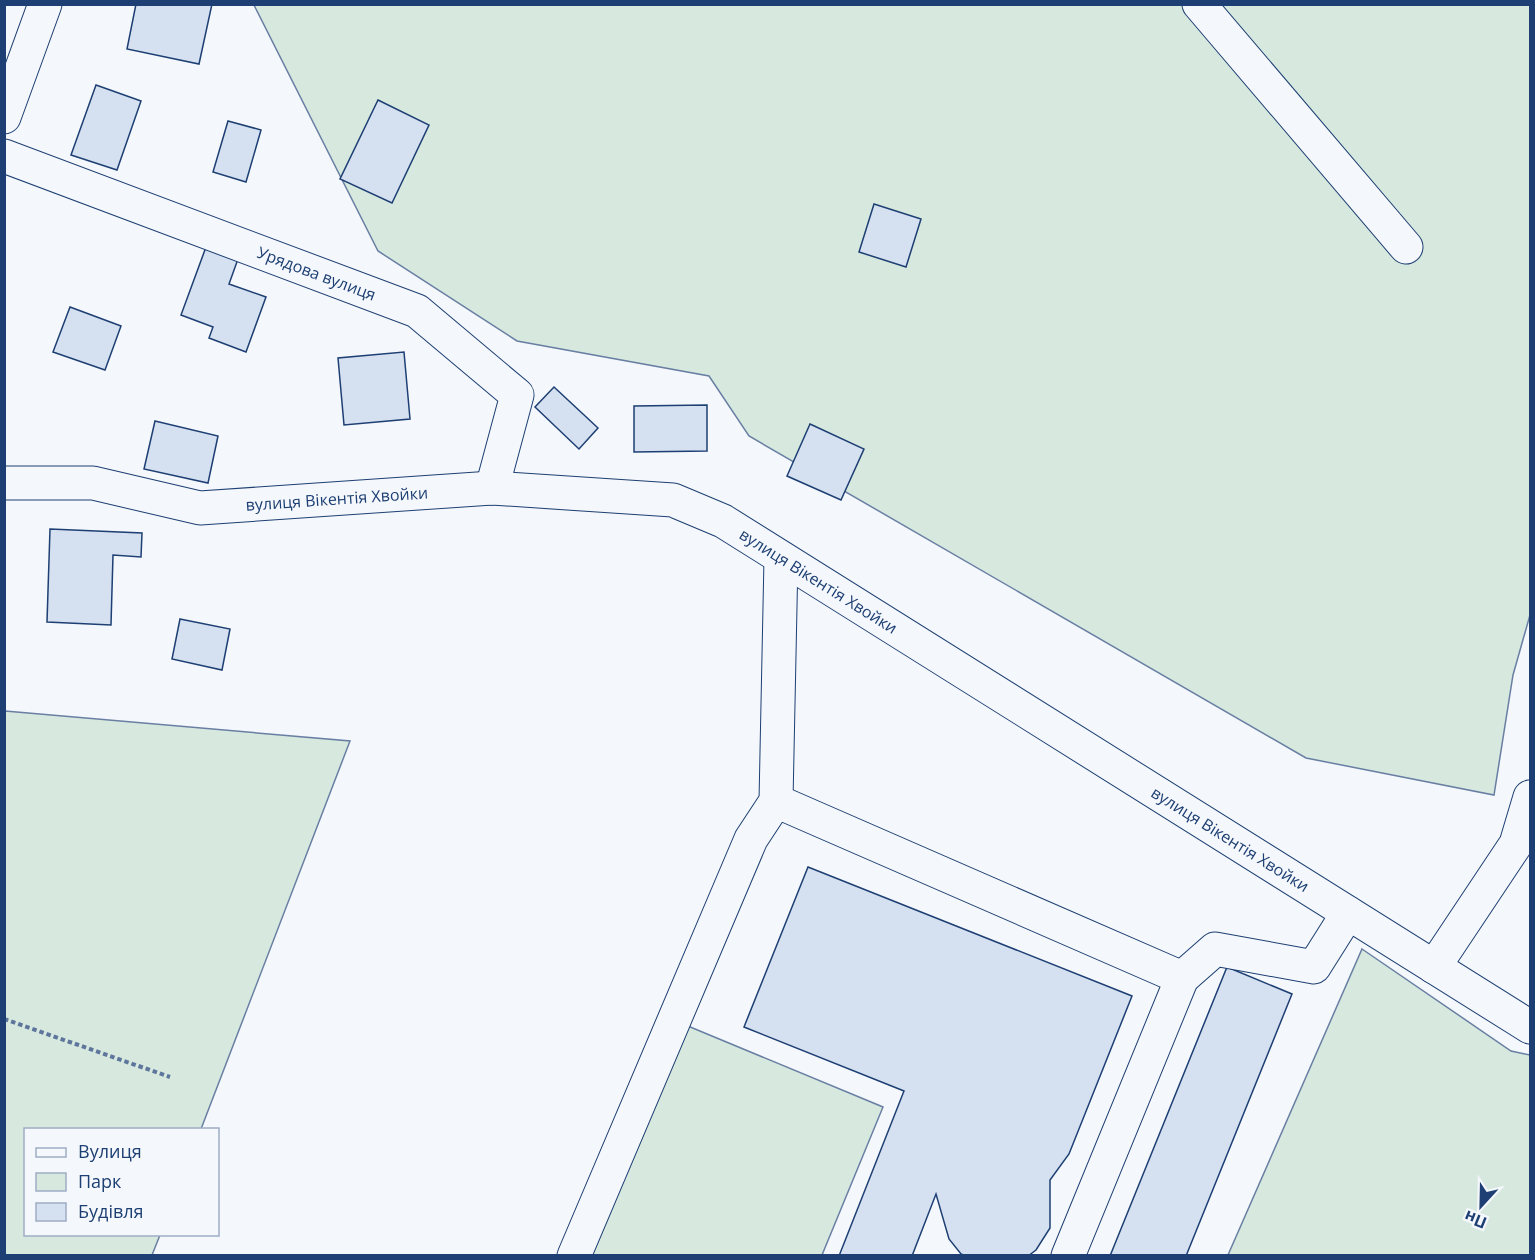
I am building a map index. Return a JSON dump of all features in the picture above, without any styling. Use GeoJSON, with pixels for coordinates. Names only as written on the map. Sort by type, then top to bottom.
{"type":"FeatureCollection","features":[{"type":"Feature","properties":{"kind":"street"},"geometry":{"type":"LineString","coordinates":[[4,117],[45,4]]}},
{"type":"Feature","properties":{"kind":"street"},"geometry":{"type":"LineString","coordinates":[[1199,4],[1406,247]]}},
{"type":"Feature","properties":{"kind":"street","name":"Урядова вулиця"},"geometry":{"type":"LineString","coordinates":[[4,156],[417,311],[517,395],[492,488]]}},
{"type":"Feature","properties":{"kind":"street","name":"вулиця Вікентія Хвойки"},"geometry":{"type":"LineString","coordinates":[[4,483],[93,483],[200,508],[492,488],[673,500],[723,521],[1530,1027]]}},
{"type":"Feature","properties":{"kind":"street"},"geometry":{"type":"LineString","coordinates":[[574,1256],[751,839],[776,801],[782,558]]}},
{"type":"Feature","properties":{"kind":"street"},"geometry":{"type":"LineString","coordinates":[[1434,967],[1515,844],[1530,797]]}},
{"type":"Feature","properties":{"kind":"street"},"geometry":{"type":"LineString","coordinates":[[776,801],[1182,978]]}},
{"type":"Feature","properties":{"kind":"street"},"geometry":{"type":"LineString","coordinates":[[1068,1256],[1182,978],[1215,948],[1314,967],[1348,913]]}},
{"type":"Feature","properties":{"kind":"path"},"geometry":{"type":"LineString","coordinates":[[4,1019],[171,1077]]}},
{"type":"Feature","properties":{"kind":"green space"},"geometry":{"type":"Polygon","coordinates":[[[254,5],[1530,5],[1530,615],[1513,675],[1494,795],[1306,758],[749,436],[709,376],[517,341],[378,251],[254,5]]]}},
{"type":"Feature","properties":{"kind":"green space"},"geometry":{"type":"Polygon","coordinates":[[[5,711],[350,741],[201,1128],[24,1128],[24,1236],[160,1236],[152,1255],[5,1255],[5,711]]]}},
{"type":"Feature","properties":{"kind":"green space"},"geometry":{"type":"Polygon","coordinates":[[[1362,949],[1511,1051],[1530,1055],[1530,1255],[1228,1255],[1362,949]]]}},
{"type":"Feature","properties":{"kind":"green space"},"geometry":{"type":"Polygon","coordinates":[[[683,1024],[883,1107],[822,1255],[587,1256],[683,1024]]]}},
{"type":"Feature","properties":{"kind":"building"},"geometry":{"type":"Polygon","coordinates":[[[136,4],[212,4],[199,64],[127,49],[136,4]]]}},
{"type":"Feature","properties":{"kind":"building"},"geometry":{"type":"Polygon","coordinates":[[[96,85],[141,101],[117,170],[71,155],[96,85]]]}},
{"type":"Feature","properties":{"kind":"building"},"geometry":{"type":"Polygon","coordinates":[[[378,100],[429,125],[392,203],[340,179],[378,100]]]}},
{"type":"Feature","properties":{"kind":"building"},"geometry":{"type":"Polygon","coordinates":[[[228,121],[261,130],[246,182],[213,172],[228,121]]]}},
{"type":"Feature","properties":{"kind":"building"},"geometry":{"type":"Polygon","coordinates":[[[874,204],[921,219],[906,267],[859,252],[874,204]]]}},
{"type":"Feature","properties":{"kind":"building"},"geometry":{"type":"Polygon","coordinates":[[[206,247],[238,259],[229,284],[266,297],[246,352],[209,338],[213,327],[181,315],[206,247]]]}},
{"type":"Feature","properties":{"kind":"building"},"geometry":{"type":"Polygon","coordinates":[[[70,307],[121,326],[105,370],[53,352],[70,307]]]}},
{"type":"Feature","properties":{"kind":"building"},"geometry":{"type":"Polygon","coordinates":[[[404,352],[410,419],[344,425],[338,358],[404,352]]]}},
{"type":"Feature","properties":{"kind":"building"},"geometry":{"type":"Polygon","coordinates":[[[554,387],[598,428],[579,449],[535,407],[554,387]]]}},
{"type":"Feature","properties":{"kind":"building"},"geometry":{"type":"Polygon","coordinates":[[[707,405],[707,451],[634,452],[634,406],[707,405]]]}},
{"type":"Feature","properties":{"kind":"building"},"geometry":{"type":"Polygon","coordinates":[[[155,421],[218,436],[208,483],[144,469],[155,421]]]}},
{"type":"Feature","properties":{"kind":"building"},"geometry":{"type":"Polygon","coordinates":[[[810,424],[864,449],[841,500],[787,476],[810,424]]]}},
{"type":"Feature","properties":{"kind":"building"},"geometry":{"type":"Polygon","coordinates":[[[50,529],[142,533],[141,557],[113,555],[111,625],[47,622],[50,529]]]}},
{"type":"Feature","properties":{"kind":"building"},"geometry":{"type":"Polygon","coordinates":[[[180,619],[230,629],[222,670],[172,659],[180,619]]]}},
{"type":"Feature","properties":{"kind":"building"},"geometry":{"type":"Polygon","coordinates":[[[808,867],[1132,996],[1069,1154],[1050,1180],[1050,1228],[1036,1250],[1028,1256],[966,1256],[961,1254],[949,1239],[936,1194],[912,1256],[839,1256],[904,1091],[744,1027],[808,867]]]}},
{"type":"Feature","properties":{"kind":"building"},"geometry":{"type":"Polygon","coordinates":[[[1227,967],[1292,994],[1186,1256],[1110,1256],[1227,967]]]}}]}
